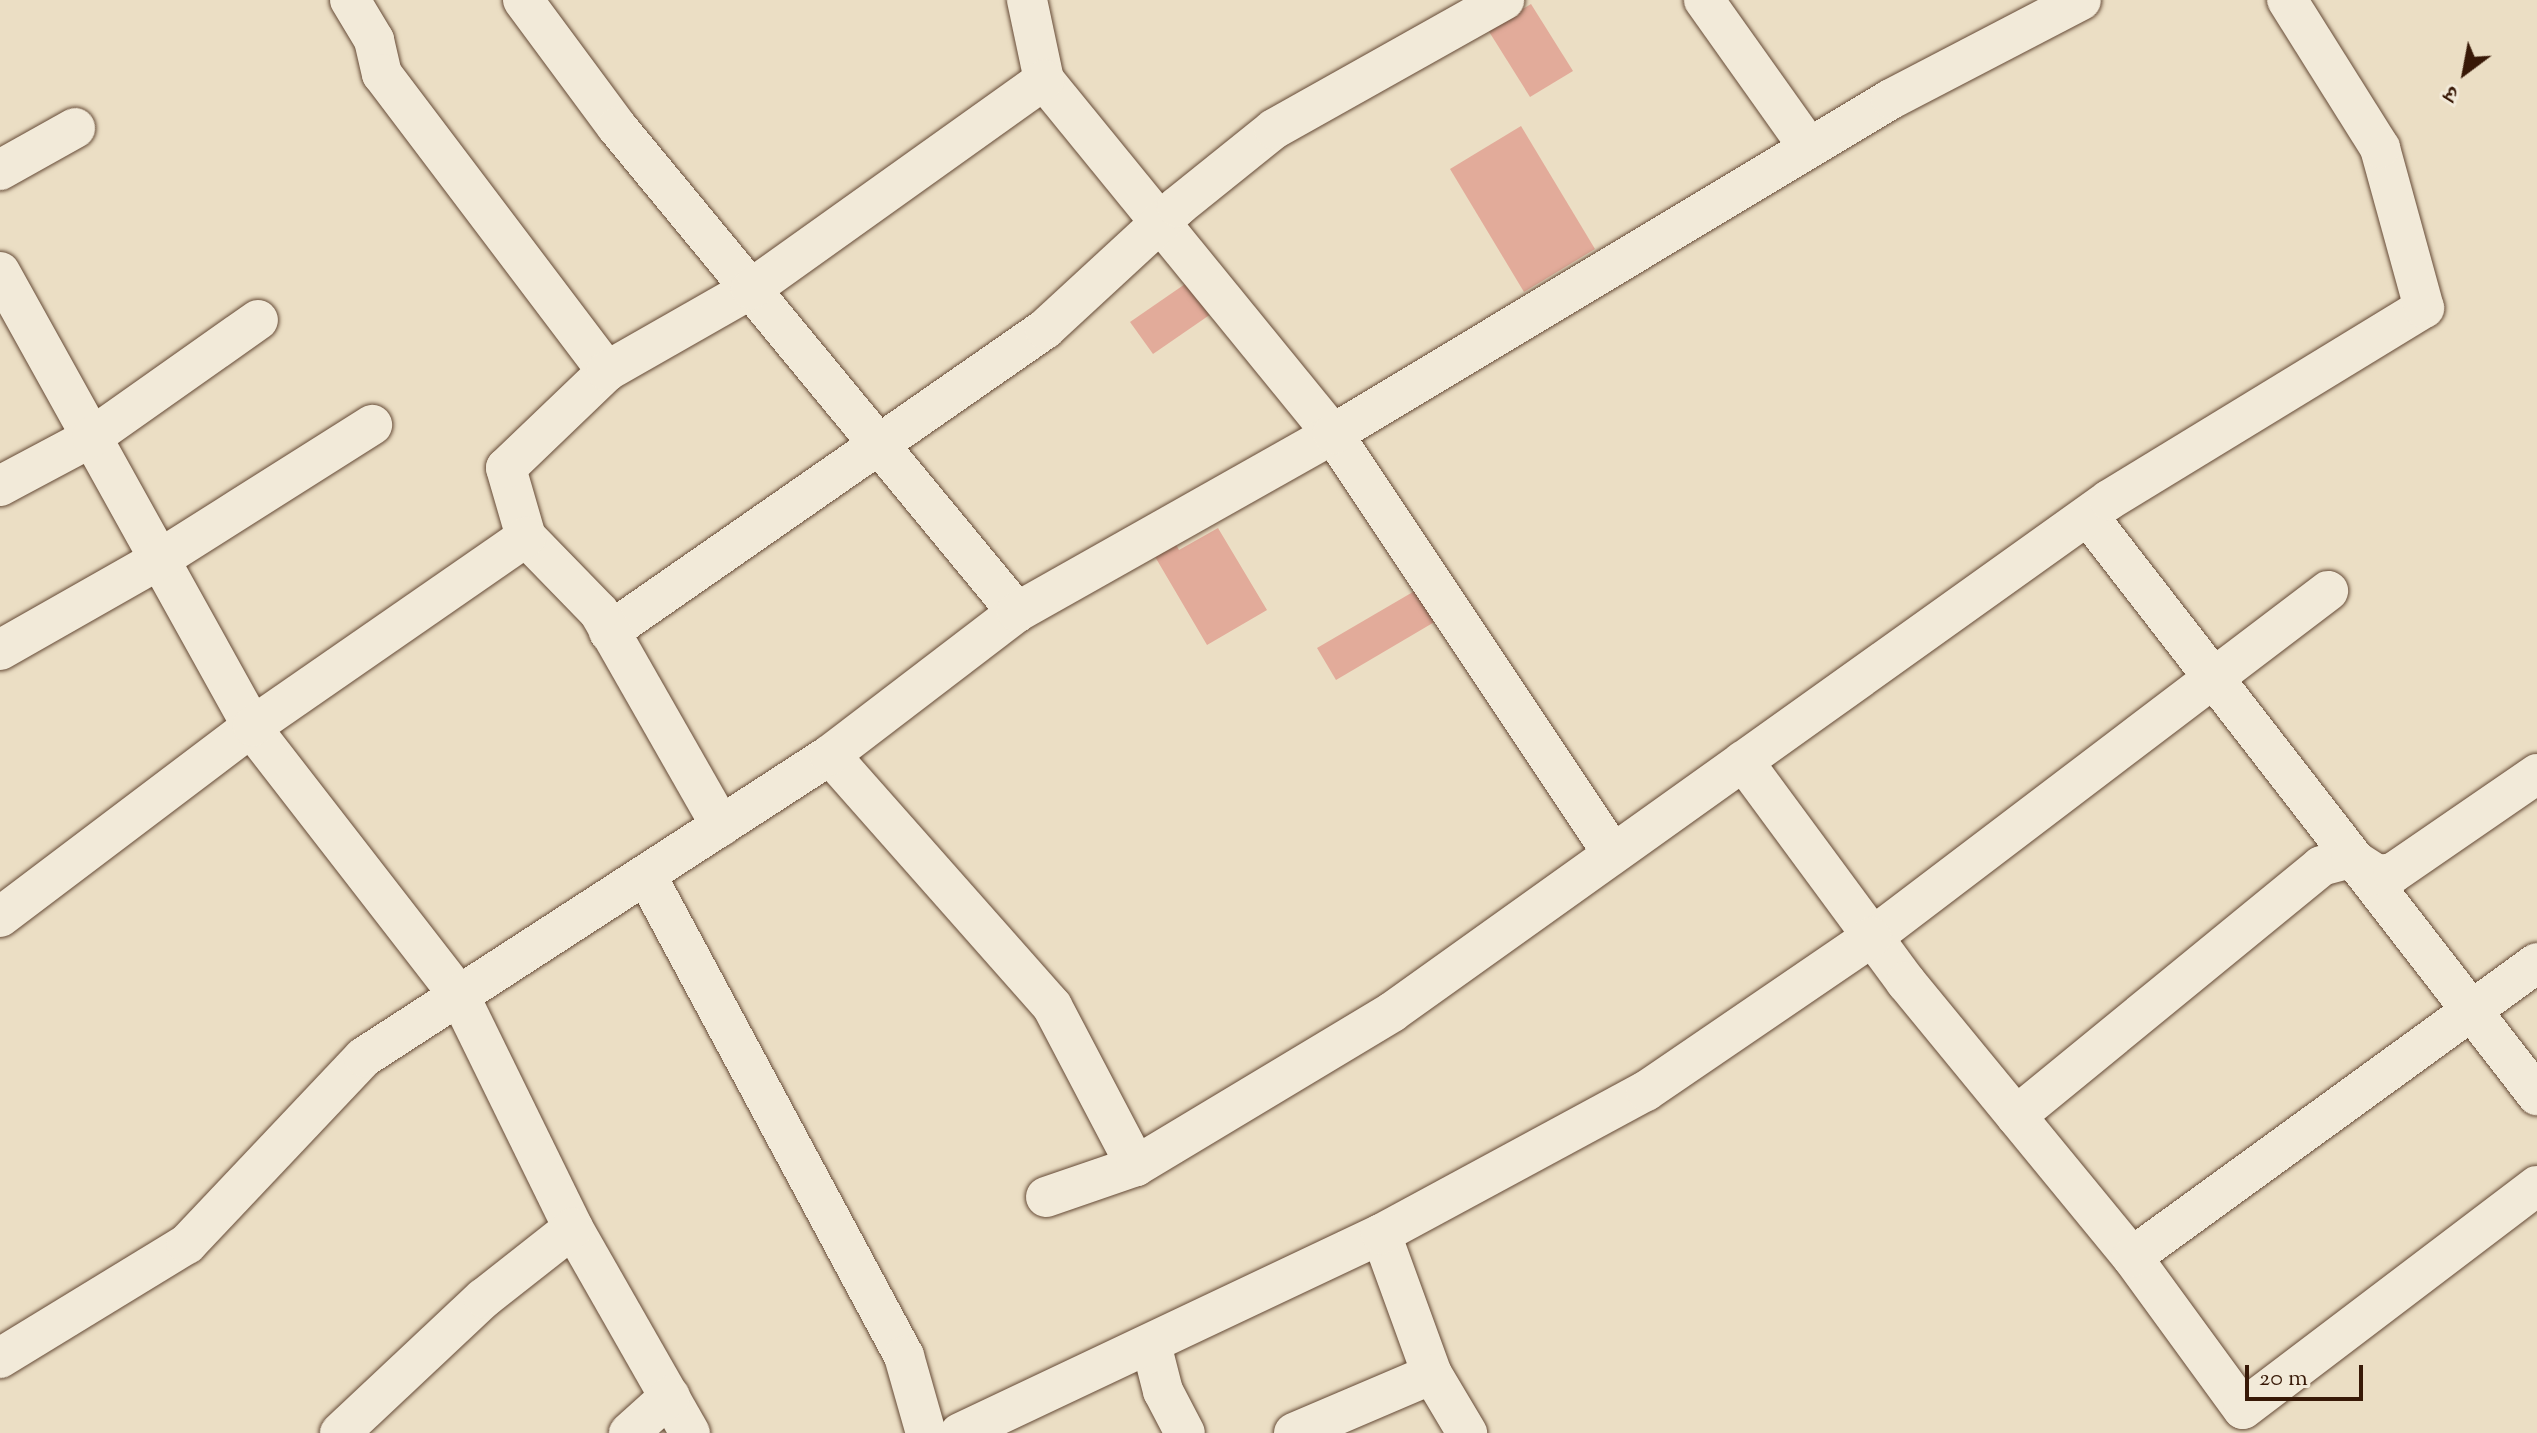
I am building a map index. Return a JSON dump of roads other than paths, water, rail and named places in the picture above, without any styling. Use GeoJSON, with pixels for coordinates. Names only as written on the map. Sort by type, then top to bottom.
{"type":"FeatureCollection","features":[{"type":"Feature","properties":{"kind":"street"},"geometry":{"type":"LineString","coordinates":[[350,0],[374,40],[382,74],[607,371]]}},
{"type":"Feature","properties":{"kind":"street"},"geometry":{"type":"LineString","coordinates":[[523,0],[617,127],[1017,612]]}},
{"type":"Feature","properties":{"kind":"street"},"geometry":{"type":"LineString","coordinates":[[609,632],[877,442],[1045,329],[1162,225],[1177,207],[1274,129],[1504,0]]}},
{"type":"Feature","properties":{"kind":"street"},"geometry":{"type":"LineString","coordinates":[[1704,0],[1809,148]]}},
{"type":"Feature","properties":{"kind":"street"},"geometry":{"type":"LineString","coordinates":[[0,1358],[187,1244],[364,1057],[830,755],[1017,612],[1333,434],[1891,99],[2081,0]]}},
{"type":"Feature","properties":{"kind":"street"},"geometry":{"type":"LineString","coordinates":[[1046,1197],[1136,1166],[1392,1012],[2088,516],[2424,308],[2380,148],[2287,0]]}},
{"type":"Feature","properties":{"kind":"street"},"geometry":{"type":"LineString","coordinates":[[1034,3],[1044,80],[1333,434],[1602,837]]}},
{"type":"Feature","properties":{"kind":"street"},"geometry":{"type":"LineString","coordinates":[[721,826],[599,612],[526,537],[506,468],[607,371],[751,289],[1044,80]]}},
{"type":"Feature","properties":{"kind":"street"},"geometry":{"type":"LineString","coordinates":[[0,170],[75,128]]}},
{"type":"Feature","properties":{"kind":"street"},"geometry":{"type":"LineString","coordinates":[[0,272],[253,726],[459,995],[573,1228],[690,1433]]}},
{"type":"Feature","properties":{"kind":"street"},"geometry":{"type":"LineString","coordinates":[[0,486],[92,437],[258,320]]}},
{"type":"Feature","properties":{"kind":"street"},"geometry":{"type":"LineString","coordinates":[[0,650],[160,559],[372,425]]}},
{"type":"Feature","properties":{"kind":"street"},"geometry":{"type":"LineString","coordinates":[[2088,516],[2364,866],[2470,1015],[2537,1095]]}},
{"type":"Feature","properties":{"kind":"street"},"geometry":{"type":"LineString","coordinates":[[0,917],[253,726],[526,537]]}},
{"type":"Feature","properties":{"kind":"street"},"geometry":{"type":"LineString","coordinates":[[960,1433],[1381,1234],[1646,1091],[1880,931],[2217,679],[2328,591]]}},
{"type":"Feature","properties":{"kind":"street"},"geometry":{"type":"LineString","coordinates":[[830,755],[1052,1006],[1136,1166]]}},
{"type":"Feature","properties":{"kind":"street"},"geometry":{"type":"LineString","coordinates":[[1743,761],[1880,931],[2016,1116],[2132,1257],[2243,1409],[2537,1186]]}},
{"type":"Feature","properties":{"kind":"street"},"geometry":{"type":"LineString","coordinates":[[2016,1116],[2321,866],[2351,858],[2377,875],[2393,873],[2537,774]]}},
{"type":"Feature","properties":{"kind":"street"},"geometry":{"type":"LineString","coordinates":[[646,875],[904,1356],[926,1433]]}},
{"type":"Feature","properties":{"kind":"street"},"geometry":{"type":"LineString","coordinates":[[2132,1257],[2470,1015],[2537,963]]}},
{"type":"Feature","properties":{"kind":"street"},"geometry":{"type":"LineString","coordinates":[[340,1433],[484,1298],[573,1228]]}},
{"type":"Feature","properties":{"kind":"street"},"geometry":{"type":"LineString","coordinates":[[1381,1234],[1432,1374],[1467,1433]]}},
{"type":"Feature","properties":{"kind":"street"},"geometry":{"type":"LineString","coordinates":[[1151,1344],[1163,1391],[1185,1433]]}},
{"type":"Feature","properties":{"kind":"street"},"geometry":{"type":"LineString","coordinates":[[1294,1433],[1432,1374]]}},
{"type":"Feature","properties":{"kind":"street"},"geometry":{"type":"LineString","coordinates":[[629,1433],[670,1396]]}}]}
